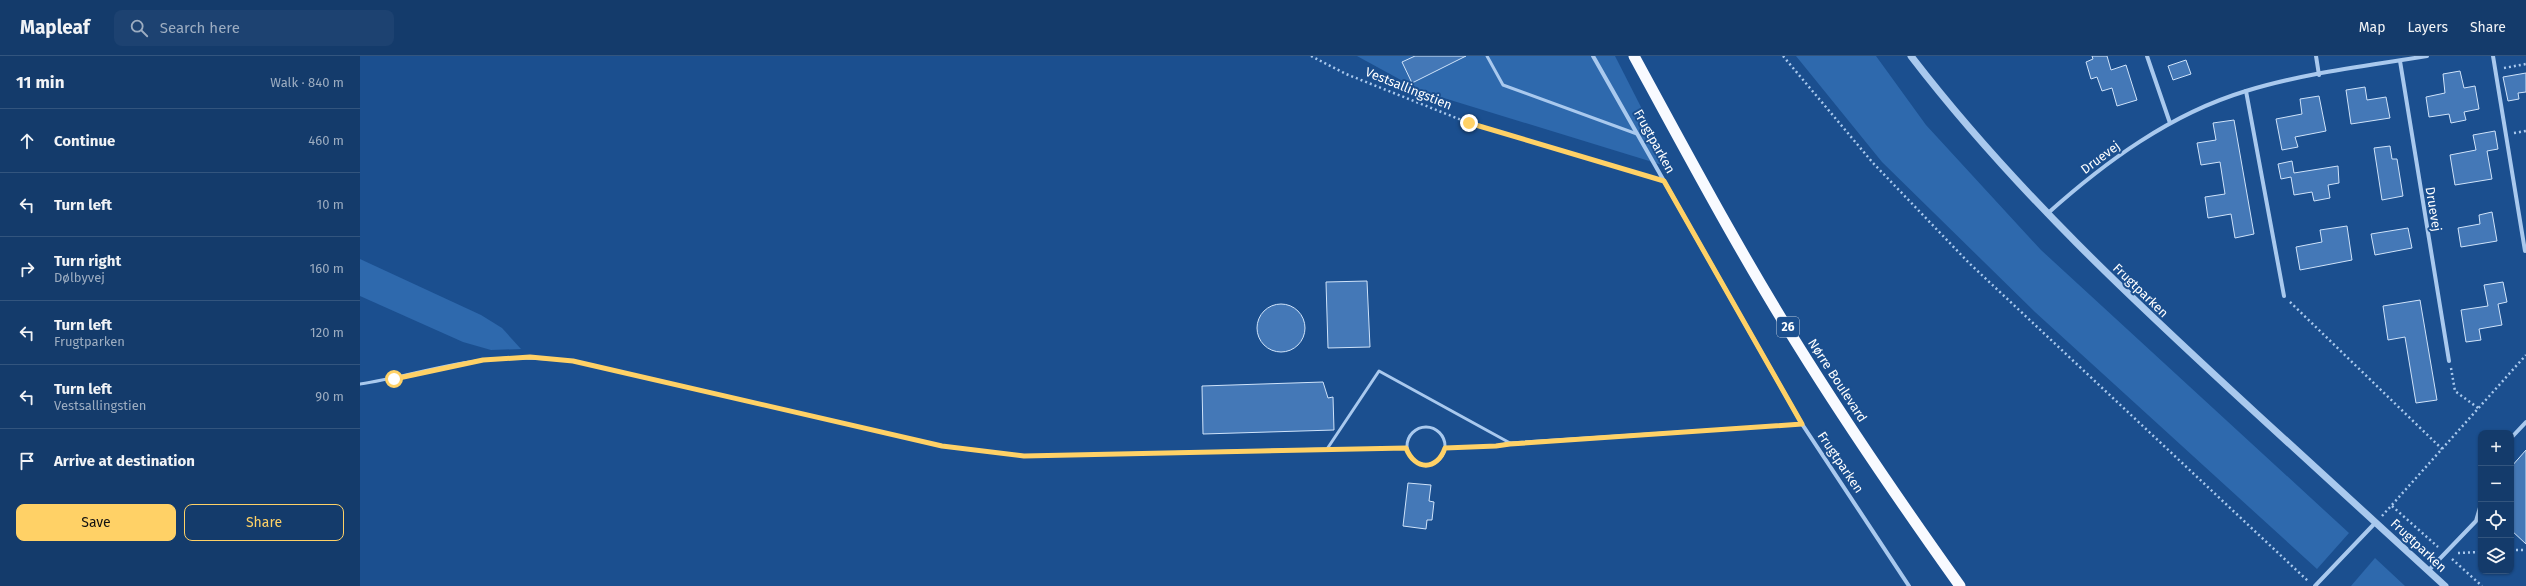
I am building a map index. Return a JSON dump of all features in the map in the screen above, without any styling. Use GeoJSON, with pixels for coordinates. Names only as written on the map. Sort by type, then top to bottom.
{"type":"FeatureCollection","features":[{"type":"Feature","properties":{"kind":"highway","name":"Nørre Boulevard"},"geometry":{"type":"LineString","coordinates":[[1634,56],[1706,189],[1808,362],[1899,501],[1960,586]]}},
{"type":"Feature","properties":{"kind":"street","name":"Frugtparken"},"geometry":{"type":"LineString","coordinates":[[1593,56],[1802,424],[1909,586]]}},
{"type":"Feature","properties":{"kind":"street","name":"Frugtparken"},"geometry":{"type":"LineString","coordinates":[[1911,56],[1935,87],[2046,215],[2156,322],[2445,586]]}},
{"type":"Feature","properties":{"kind":"street"},"geometry":{"type":"LineString","coordinates":[[2147,56],[2170,123]]}},
{"type":"Feature","properties":{"kind":"street"},"geometry":{"type":"LineString","coordinates":[[2316,56],[2319,75]]}},
{"type":"Feature","properties":{"kind":"street","name":"Druevej"},"geometry":{"type":"LineString","coordinates":[[2046,215],[2092,174],[2128,148],[2170,123],[2206,106],[2246,90],[2319,75],[2428,56]]}},
{"type":"Feature","properties":{"kind":"street"},"geometry":{"type":"LineString","coordinates":[[2493,56],[2525,251]]}},
{"type":"Feature","properties":{"kind":"street","name":"Druevej"},"geometry":{"type":"LineString","coordinates":[[2400,61],[2449,361]]}},
{"type":"Feature","properties":{"kind":"street"},"geometry":{"type":"LineString","coordinates":[[2246,90],[2284,296]]}},
{"type":"Feature","properties":{"kind":"street"},"geometry":{"type":"LineString","coordinates":[[2514,435],[2526,422]]}},
{"type":"Feature","properties":{"kind":"street"},"geometry":{"type":"LineString","coordinates":[[2428,571],[2446,554],[2476,520],[2478,514]]}},
{"type":"Feature","properties":{"kind":"street","name":"Frugtparken"},"geometry":{"type":"LineString","coordinates":[[2314,586],[2376,522]]}},
{"type":"Feature","properties":{"kind":"lane"},"geometry":{"type":"LineString","coordinates":[[1487,56],[1503,85],[1637,134]]}},
{"type":"Feature","properties":{"kind":"lane"},"geometry":{"type":"LineString","coordinates":[[360,384],[394,379],[483,360],[530,357],[573,361],[942,446],[1024,456],[1406,448]]}},
{"type":"Feature","properties":{"kind":"lane"},"geometry":{"type":"LineString","coordinates":[[1327,449],[1379,371],[1510,444]]}},
{"type":"Feature","properties":{"kind":"lane"},"geometry":{"type":"LineString","coordinates":[[1445,448],[1496,446],[1802,424]]}},
{"type":"Feature","properties":{"kind":"lane"},"geometry":{"type":"LineString","coordinates":[[1425,427],[1435,430],[1443,437],[1445,448],[1442,456],[1435,463],[1426,466],[1417,463],[1410,457],[1406,448],[1408,438],[1415,430],[1425,427]]}},
{"type":"Feature","properties":{"kind":"path","name":"Vestsallingstien"},"geometry":{"type":"LineString","coordinates":[[1311,56],[1346,74],[1469,123],[1664,181]]}},
{"type":"Feature","properties":{"kind":"path"},"geometry":{"type":"LineString","coordinates":[[1783,56],[1873,162],[1969,263],[2314,586]]}},
{"type":"Feature","properties":{"kind":"path"},"geometry":{"type":"LineString","coordinates":[[2495,69],[2526,64]]}},
{"type":"Feature","properties":{"kind":"path"},"geometry":{"type":"LineString","coordinates":[[2284,296],[2442,449]]}},
{"type":"Feature","properties":{"kind":"path"},"geometry":{"type":"LineString","coordinates":[[2376,522],[2392,506],[2526,355]]}},
{"type":"Feature","properties":{"kind":"path"},"geometry":{"type":"LineString","coordinates":[[2449,361],[2455,391],[2478,408]]}},
{"type":"Feature","properties":{"kind":"path"},"geometry":{"type":"LineString","coordinates":[[2392,506],[2482,586]]}},
{"type":"Feature","properties":{"kind":"path"},"geometry":{"type":"LineString","coordinates":[[2514,550],[2526,550]]}},
{"type":"Feature","properties":{"kind":"path"},"geometry":{"type":"LineString","coordinates":[[2446,554],[2478,552]]}},
{"type":"Feature","properties":{"kind":"shaded area"},"geometry":{"type":"Polygon","coordinates":[[[1357,56],[1615,56],[1672,168],[1421,91],[1357,56]]]}},
{"type":"Feature","properties":{"kind":"shaded area"},"geometry":{"type":"Polygon","coordinates":[[[1796,56],[1876,56],[1926,125],[2041,250],[2349,533],[2317,569],[2035,312],[1882,162],[1796,56]]]}},
{"type":"Feature","properties":{"kind":"shaded area"},"geometry":{"type":"Polygon","coordinates":[[[360,259],[481,315],[502,328],[521,349],[491,350],[463,342],[360,296],[360,259]]]}},
{"type":"Feature","properties":{"kind":"shaded area"},"geometry":{"type":"Polygon","coordinates":[[[2375,558],[2405,586],[2351,586],[2375,558]]]}},
{"type":"Feature","properties":{"kind":"building"},"geometry":{"type":"Polygon","coordinates":[[[1415,56],[1466,56],[1412,83],[1402,62],[1415,56]]]}},
{"type":"Feature","properties":{"kind":"building"},"geometry":{"type":"Polygon","coordinates":[[[2092,56],[2107,56],[2111,70],[2126,65],[2137,100],[2117,106],[2112,88],[2102,91],[2097,77],[2091,79],[2086,62],[2093,59],[2092,56]]]}},
{"type":"Feature","properties":{"kind":"building"},"geometry":{"type":"Polygon","coordinates":[[[2186,60],[2191,74],[2173,80],[2168,66],[2186,60]]]}},
{"type":"Feature","properties":{"kind":"building"},"geometry":{"type":"Polygon","coordinates":[[[2460,71],[2464,88],[2475,86],[2479,109],[2464,112],[2466,120],[2451,123],[2449,114],[2429,117],[2426,97],[2445,93],[2443,74],[2460,71]]]}},
{"type":"Feature","properties":{"kind":"building"},"geometry":{"type":"Polygon","coordinates":[[[2526,73],[2526,92],[2518,93],[2519,99],[2508,101],[2503,77],[2526,73]]]}},
{"type":"Feature","properties":{"kind":"building"},"geometry":{"type":"Polygon","coordinates":[[[2365,87],[2367,100],[2386,97],[2390,118],[2351,124],[2346,90],[2365,87]]]}},
{"type":"Feature","properties":{"kind":"building"},"geometry":{"type":"Polygon","coordinates":[[[2319,96],[2326,131],[2295,137],[2298,147],[2282,150],[2276,119],[2302,114],[2300,99],[2319,96]]]}},
{"type":"Feature","properties":{"kind":"building"},"geometry":{"type":"Polygon","coordinates":[[[2234,120],[2254,234],[2235,238],[2231,214],[2208,218],[2205,197],[2225,194],[2220,162],[2201,165],[2197,143],[2216,140],[2213,123],[2234,120]]]}},
{"type":"Feature","properties":{"kind":"building"},"geometry":{"type":"Polygon","coordinates":[[[2495,131],[2498,149],[2487,151],[2492,179],[2455,185],[2450,155],[2476,150],[2473,135],[2495,131]]]}},
{"type":"Feature","properties":{"kind":"building"},"geometry":{"type":"Polygon","coordinates":[[[2390,146],[2392,159],[2397,159],[2403,196],[2382,200],[2374,148],[2390,146]]]}},
{"type":"Feature","properties":{"kind":"building"},"geometry":{"type":"Polygon","coordinates":[[[2292,161],[2294,173],[2338,166],[2339,183],[2328,185],[2330,198],[2314,201],[2312,192],[2294,195],[2291,177],[2281,179],[2278,164],[2292,161]]]}},
{"type":"Feature","properties":{"kind":"building"},"geometry":{"type":"Polygon","coordinates":[[[2492,212],[2497,241],[2461,247],[2458,228],[2480,224],[2479,215],[2492,212]]]}},
{"type":"Feature","properties":{"kind":"building"},"geometry":{"type":"Polygon","coordinates":[[[2347,226],[2352,260],[2300,270],[2296,247],[2322,242],[2320,230],[2347,226]]]}},
{"type":"Feature","properties":{"kind":"building"},"geometry":{"type":"Polygon","coordinates":[[[2408,228],[2412,248],[2375,255],[2371,234],[2408,228]]]}},
{"type":"Feature","properties":{"kind":"building"},"geometry":{"type":"Polygon","coordinates":[[[1367,281],[1370,347],[1328,348],[1326,282],[1367,281]]]}},
{"type":"Feature","properties":{"kind":"building"},"geometry":{"type":"Polygon","coordinates":[[[2503,282],[2507,302],[2498,304],[2502,325],[2479,329],[2481,340],[2466,342],[2461,310],[2488,306],[2484,285],[2503,282]]]}},
{"type":"Feature","properties":{"kind":"building"},"geometry":{"type":"Polygon","coordinates":[[[2420,300],[2437,400],[2416,403],[2405,337],[2388,340],[2383,306],[2420,300]]]}},
{"type":"Feature","properties":{"kind":"building"},"geometry":{"type":"Polygon","coordinates":[[[1276,304],[1286,304],[1298,311],[1305,323],[1305,333],[1298,345],[1286,352],[1276,352],[1268,348],[1261,341],[1257,333],[1257,323],[1261,315],[1268,308],[1276,304]]]}},
{"type":"Feature","properties":{"kind":"building"},"geometry":{"type":"Polygon","coordinates":[[[1323,382],[1328,398],[1333,397],[1334,430],[1203,434],[1202,386],[1323,382]]]}},
{"type":"Feature","properties":{"kind":"building"},"geometry":{"type":"Polygon","coordinates":[[[2526,450],[2526,544],[2514,533],[2514,464],[2526,450]]]}},
{"type":"Feature","properties":{"kind":"building"},"geometry":{"type":"Polygon","coordinates":[[[1408,483],[1431,485],[1429,501],[1434,502],[1432,520],[1427,520],[1426,529],[1403,526],[1408,483]]]}},
{"type":"Feature","properties":{"kind":"route"},"geometry":{"type":"LineString","coordinates":[[394,379],[483,360],[530,357],[573,361],[942,446],[1024,456],[1406,448],[1410,457],[1417,463],[1426,466],[1435,463],[1442,456],[1445,448],[1496,446],[1802,424],[1664,181],[1469,123]]}}]}
